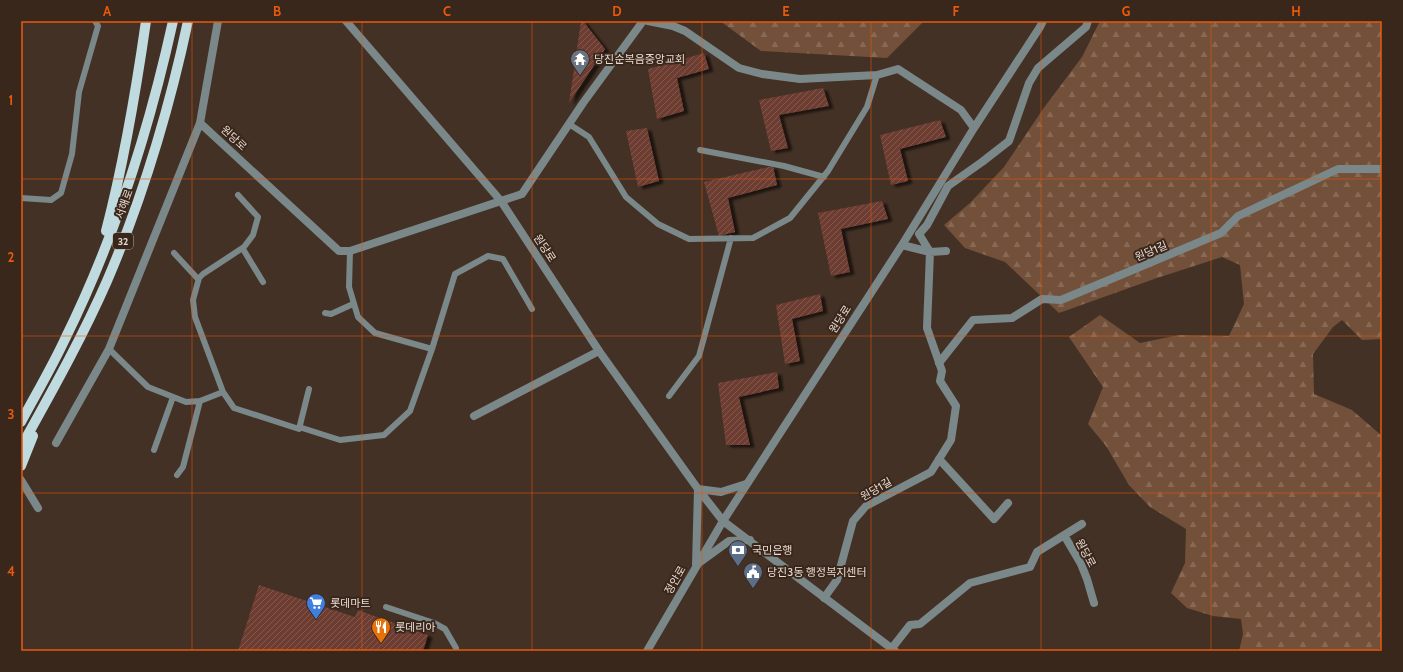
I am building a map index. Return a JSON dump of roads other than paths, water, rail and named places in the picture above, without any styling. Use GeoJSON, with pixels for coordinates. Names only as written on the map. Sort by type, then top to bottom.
{"type":"FeatureCollection","features":[{"type":"Feature","properties":{"kind":"main road"},"geometry":{"type":"LineString","coordinates":[[90,284],[108,222],[119,173],[139,71],[146,21]]}},
{"type":"Feature","properties":{"kind":"main road","name":"서해로"},"geometry":{"type":"LineString","coordinates":[[21,422],[66,338],[110,235],[131,178],[154,101],[173,21]]}},
{"type":"Feature","properties":{"kind":"main road","name":"서해로"},"geometry":{"type":"LineString","coordinates":[[21,447],[54,387],[107,281],[150,168],[179,62],[188,21]]}},
{"type":"Feature","properties":{"kind":"main road"},"geometry":{"type":"LineString","coordinates":[[21,466],[54,387]]}},
{"type":"Feature","properties":{"kind":"main road"},"geometry":{"type":"LineString","coordinates":[[21,418],[31,404]]}},
{"type":"Feature","properties":{"kind":"street"},"geometry":{"type":"LineString","coordinates":[[56,443],[109,349],[200,123],[218,21]]}},
{"type":"Feature","properties":{"kind":"street","name":"원당로"},"geometry":{"type":"LineString","coordinates":[[346,21],[501,201],[599,351],[698,489],[723,521],[893,650],[910,625],[920,624],[970,583],[1030,567],[1037,552],[1064,535],[1081,564],[1094,603]]}},
{"type":"Feature","properties":{"kind":"street"},"geometry":{"type":"LineString","coordinates":[[350,251],[522,194],[569,124],[643,21]]}},
{"type":"Feature","properties":{"kind":"street"},"geometry":{"type":"LineString","coordinates":[[648,21],[673,26],[686,31],[739,68],[762,74],[800,79],[877,75],[898,69],[961,110],[974,128]]}},
{"type":"Feature","properties":{"kind":"street","name":"원당로"},"geometry":{"type":"LineString","coordinates":[[723,521],[902,245],[974,128],[1043,21]]}},
{"type":"Feature","properties":{"kind":"street"},"geometry":{"type":"LineString","coordinates":[[930,252],[919,234],[927,225],[948,186],[1009,141],[1029,83],[1038,68],[1086,27],[1088,21]]}},
{"type":"Feature","properties":{"kind":"street","name":"원당로"},"geometry":{"type":"LineString","coordinates":[[200,123],[339,250],[350,251]]}},
{"type":"Feature","properties":{"kind":"street","name":"원당1길"},"geometry":{"type":"LineString","coordinates":[[939,363],[973,320],[1012,318],[1042,299],[1061,300],[1221,233],[1238,216],[1338,169],[1382,169]]}},
{"type":"Feature","properties":{"kind":"street"},"geometry":{"type":"LineString","coordinates":[[902,245],[930,252],[946,251]]}},
{"type":"Feature","properties":{"kind":"street","name":"원당1길"},"geometry":{"type":"LineString","coordinates":[[824,598],[837,580],[853,521],[866,506],[930,472],[951,440],[956,406],[940,381],[942,371],[927,328],[930,252]]}},
{"type":"Feature","properties":{"kind":"street"},"geometry":{"type":"LineString","coordinates":[[474,416],[599,351]]}},
{"type":"Feature","properties":{"kind":"street"},"geometry":{"type":"LineString","coordinates":[[939,459],[994,519],[1008,503]]}},
{"type":"Feature","properties":{"kind":"street"},"geometry":{"type":"LineString","coordinates":[[21,480],[38,508]]}},
{"type":"Feature","properties":{"kind":"street"},"geometry":{"type":"LineString","coordinates":[[696,565],[698,489],[721,492],[746,484]]}},
{"type":"Feature","properties":{"kind":"street","name":"정안로"},"geometry":{"type":"LineString","coordinates":[[647,651],[723,521]]}},
{"type":"Feature","properties":{"kind":"street"},"geometry":{"type":"LineString","coordinates":[[1064,535],[1082,524]]}},
{"type":"Feature","properties":{"kind":"street"},"geometry":{"type":"LineString","coordinates":[[696,565],[729,541],[750,540]]}},
{"type":"Feature","properties":{"kind":"lane"},"geometry":{"type":"LineString","coordinates":[[21,198],[51,200],[61,193],[72,154],[79,92],[98,26],[94,21]]}},
{"type":"Feature","properties":{"kind":"lane"},"geometry":{"type":"LineString","coordinates":[[569,124],[589,137],[626,197],[658,224],[689,239],[753,238],[790,218],[824,177],[867,107],[877,75]]}},
{"type":"Feature","properties":{"kind":"lane"},"geometry":{"type":"LineString","coordinates":[[700,150],[784,166],[824,177]]}},
{"type":"Feature","properties":{"kind":"lane"},"geometry":{"type":"LineString","coordinates":[[238,195],[258,216],[254,235],[244,247],[199,278],[193,300],[194,317],[222,392],[234,408],[340,440],[384,435],[410,411],[432,349],[455,274],[488,256],[503,259],[532,309]]}},
{"type":"Feature","properties":{"kind":"lane"},"geometry":{"type":"LineString","coordinates":[[669,396],[699,356],[731,238]]}},
{"type":"Feature","properties":{"kind":"lane"},"geometry":{"type":"LineString","coordinates":[[244,247],[243,249],[263,282]]}},
{"type":"Feature","properties":{"kind":"lane"},"geometry":{"type":"LineString","coordinates":[[350,251],[349,287],[358,318],[375,333],[432,349]]}},
{"type":"Feature","properties":{"kind":"lane"},"geometry":{"type":"LineString","coordinates":[[174,253],[198,279],[199,278]]}},
{"type":"Feature","properties":{"kind":"lane"},"geometry":{"type":"LineString","coordinates":[[325,314],[330,314],[353,304]]}},
{"type":"Feature","properties":{"kind":"lane"},"geometry":{"type":"LineString","coordinates":[[109,349],[148,387],[186,402],[200,401],[222,392]]}},
{"type":"Feature","properties":{"kind":"lane"},"geometry":{"type":"LineString","coordinates":[[299,427],[309,389]]}},
{"type":"Feature","properties":{"kind":"lane"},"geometry":{"type":"LineString","coordinates":[[154,450],[173,397]]}},
{"type":"Feature","properties":{"kind":"lane"},"geometry":{"type":"LineString","coordinates":[[177,475],[183,467],[200,401]]}},
{"type":"Feature","properties":{"kind":"lane"},"geometry":{"type":"LineString","coordinates":[[386,607],[434,623],[445,630],[456,648],[456,651]]}},
{"type":"Feature","properties":{"kind":"place","name":"당진순복음중앙교회"},"geometry":{"type":"Point","coordinates":[580,76]}},
{"type":"Feature","properties":{"kind":"place","name":"국민은행"},"geometry":{"type":"Point","coordinates":[738,567]}},
{"type":"Feature","properties":{"kind":"place","name":"당진3동 행정복지센터"},"geometry":{"type":"Point","coordinates":[753,589]}},
{"type":"Feature","properties":{"kind":"place","name":"롯데마트"},"geometry":{"type":"Point","coordinates":[316,620]}},
{"type":"Feature","properties":{"kind":"place","name":"롯데리아"},"geometry":{"type":"Point","coordinates":[381,644]}}]}
